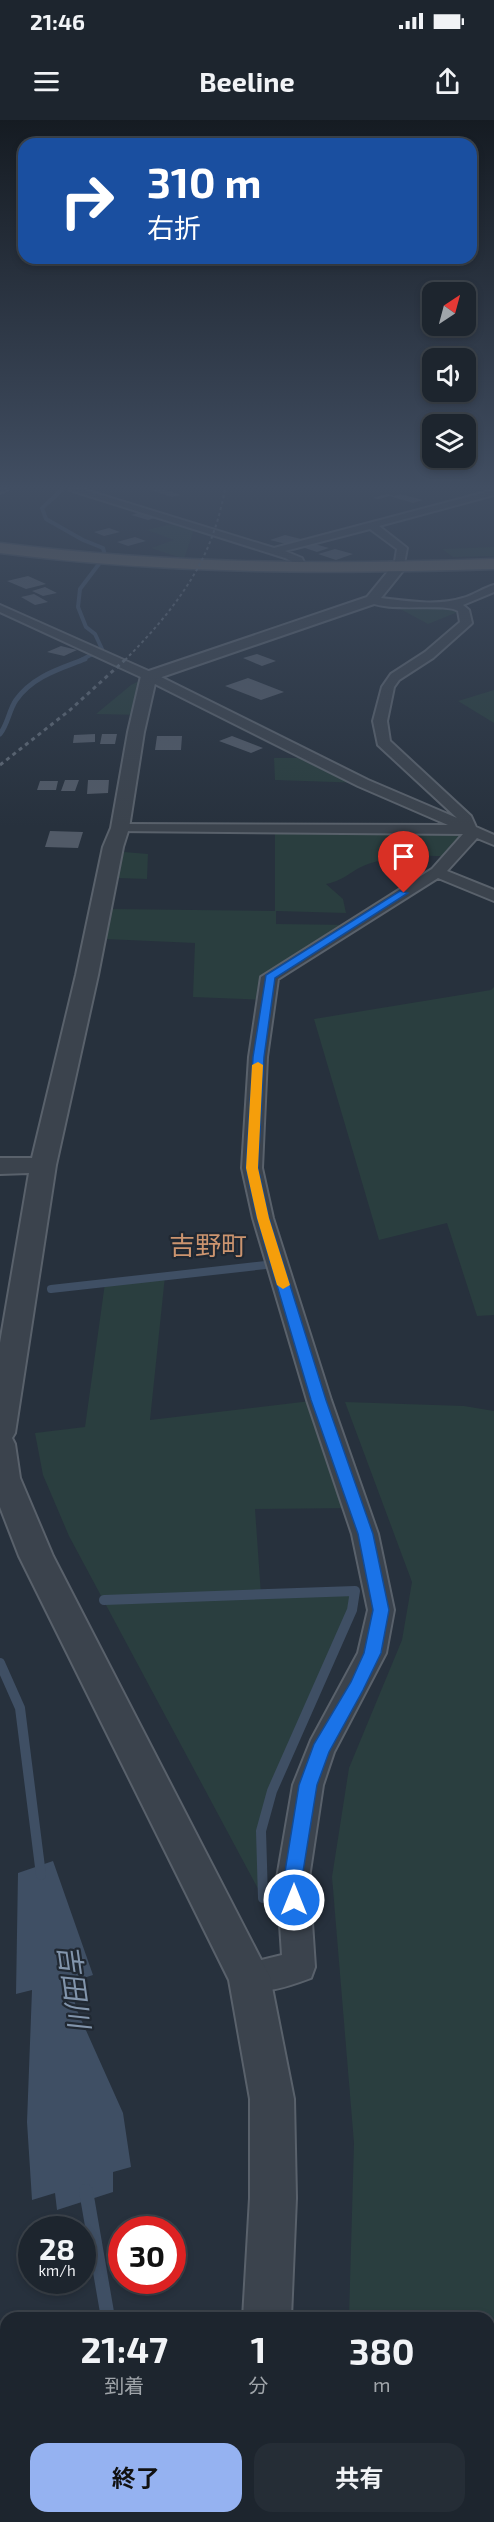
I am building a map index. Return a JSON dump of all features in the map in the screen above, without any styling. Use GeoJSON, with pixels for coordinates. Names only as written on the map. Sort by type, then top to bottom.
{"type":"FeatureCollection","features":[{"type":"Feature","properties":{"kind":"street"},"geometry":{"type":"LineString","coordinates":[[149,676],[366,602]]}},
{"type":"Feature","properties":{"kind":"street"},"geometry":{"type":"LineString","coordinates":[[386,602],[406,605],[457,602]]}},
{"type":"Feature","properties":{"kind":"street"},"geometry":{"type":"LineString","coordinates":[[453,603],[463,610],[466,623],[429,655],[395,677],[388,687],[380,722],[383,742],[466,819],[472,831]]}},
{"type":"Feature","properties":{"kind":"street"},"geometry":{"type":"LineString","coordinates":[[0,608],[149,676],[363,783],[494,840]]}},
{"type":"Feature","properties":{"kind":"street"},"geometry":{"type":"LineString","coordinates":[[0,1433],[43,1165],[87,975],[113,847],[120,828],[149,676]]}},
{"type":"Feature","properties":{"kind":"street"},"geometry":{"type":"LineString","coordinates":[[120,828],[472,831]]}},
{"type":"Feature","properties":{"kind":"street"},"geometry":{"type":"LineString","coordinates":[[249,1977],[298,1967],[293,1878],[308,1785],[321,1749],[372,1653],[381,1610],[366,1534],[319,1400],[263,1218],[252,1168],[258,1057],[270,977],[437,872],[472,831]]}},
{"type":"Feature","properties":{"kind":"street"},"geometry":{"type":"LineString","coordinates":[[437,872],[494,896]]}},
{"type":"Feature","properties":{"kind":"street"},"geometry":{"type":"LineString","coordinates":[[0,1166],[43,1165]]}},
{"type":"Feature","properties":{"kind":"street"},"geometry":{"type":"LineString","coordinates":[[0,1444],[4,1478],[36,1556],[249,1977],[272,2099],[273,2198],[267,2312]]}},
{"type":"Feature","properties":{"kind":"green space"},"geometry":{"type":"Polygon","coordinates":[[[453,603],[463,610],[428,624],[391,604],[453,603]]]}},
{"type":"Feature","properties":{"kind":"green space"},"geometry":{"type":"Polygon","coordinates":[[[149,676],[142,715],[96,714],[131,685],[149,676]]]}},
{"type":"Feature","properties":{"kind":"green space"},"geometry":{"type":"Polygon","coordinates":[[[494,690],[494,723],[458,701],[494,690]]]}},
{"type":"Feature","properties":{"kind":"green space"},"geometry":{"type":"Polygon","coordinates":[[[274,758],[312,758],[363,783],[275,780],[274,758]]]}},
{"type":"Feature","properties":{"kind":"green space"},"geometry":{"type":"Polygon","coordinates":[[[275,829],[471,830],[452,856],[390,858],[368,864],[339,880],[326,884],[343,899],[346,913],[276,911],[276,924],[352,925],[270,977],[266,1000],[193,997],[195,943],[105,939],[111,909],[275,911],[275,829]]]}},
{"type":"Feature","properties":{"kind":"green space"},"geometry":{"type":"Polygon","coordinates":[[[124,852],[148,854],[147,879],[117,878],[124,852]]]}},
{"type":"Feature","properties":{"kind":"green space"},"geometry":{"type":"Polygon","coordinates":[[[494,987],[494,1315],[477,1316],[447,1223],[379,1240],[314,1019],[491,990],[494,987]]]}},
{"type":"Feature","properties":{"kind":"green space"},"geometry":{"type":"Polygon","coordinates":[[[165,1276],[150,1420],[319,1400],[357,1508],[255,1509],[261,1595],[355,1591],[352,1610],[272,1791],[261,1831],[263,1898],[69,1536],[43,1475],[35,1433],[85,1427],[105,1283],[165,1276]]]}},
{"type":"Feature","properties":{"kind":"green space"},"geometry":{"type":"Polygon","coordinates":[[[345,1402],[464,1406],[494,1411],[494,2312],[349,2312],[354,2143],[332,1877],[349,1768],[402,1640],[412,1582],[345,1402]]]}},
{"type":"Feature","properties":{"kind":"water"},"geometry":{"type":"Polygon","coordinates":[[[53,1861],[93,1975],[71,1982],[76,2008],[123,2113],[131,2167],[113,2172],[113,2192],[57,2210],[55,2193],[32,2200],[27,2122],[32,1990],[16,1994],[18,1873],[53,1861]]]}},
{"type":"Feature","properties":{"kind":"building"},"geometry":{"type":"Polygon","coordinates":[[[30,602],[48,602],[35,605],[30,602]]]}},
{"type":"Feature","properties":{"kind":"building"},"geometry":{"type":"Polygon","coordinates":[[[61,646],[77,650],[64,656],[47,652],[61,646]]]}},
{"type":"Feature","properties":{"kind":"building"},"geometry":{"type":"Polygon","coordinates":[[[257,654],[276,661],[262,666],[243,658],[257,654]]]}},
{"type":"Feature","properties":{"kind":"building"},"geometry":{"type":"Polygon","coordinates":[[[248,678],[284,692],[261,700],[225,686],[248,678]]]}},
{"type":"Feature","properties":{"kind":"building"},"geometry":{"type":"Polygon","coordinates":[[[95,734],[95,742],[73,743],[74,735],[95,734]]]}},
{"type":"Feature","properties":{"kind":"building"},"geometry":{"type":"Polygon","coordinates":[[[102,734],[117,734],[115,744],[100,744],[102,734]]]}},
{"type":"Feature","properties":{"kind":"building"},"geometry":{"type":"Polygon","coordinates":[[[157,736],[182,736],[181,750],[155,750],[157,736]]]}},
{"type":"Feature","properties":{"kind":"building"},"geometry":{"type":"Polygon","coordinates":[[[232,736],[263,748],[251,753],[219,741],[232,736]]]}},
{"type":"Feature","properties":{"kind":"building"},"geometry":{"type":"Polygon","coordinates":[[[65,780],[79,780],[75,791],[61,791],[65,780]]]}},
{"type":"Feature","properties":{"kind":"building"},"geometry":{"type":"Polygon","coordinates":[[[88,780],[109,780],[108,793],[87,794],[88,780]]]}},
{"type":"Feature","properties":{"kind":"building"},"geometry":{"type":"Polygon","coordinates":[[[40,781],[58,781],[56,790],[37,790],[40,781]]]}},
{"type":"Feature","properties":{"kind":"building"},"geometry":{"type":"Polygon","coordinates":[[[50,831],[83,832],[78,848],[45,847],[50,831]]]}},
{"type":"Feature","properties":{"kind":"waterway","name":"吉田川"},"geometry":{"type":"LineString","coordinates":[[79,602],[78,607],[86,627],[95,634],[102,649],[81,660]]}},
{"type":"Feature","properties":{"kind":"waterway","name":"吉田川"},"geometry":{"type":"LineString","coordinates":[[0,734],[16,700],[30,685],[48,674],[85,659]]}},
{"type":"Feature","properties":{"kind":"waterway"},"geometry":{"type":"LineString","coordinates":[[51,1289],[266,1265]]}},
{"type":"Feature","properties":{"kind":"waterway"},"geometry":{"type":"LineString","coordinates":[[104,1600],[355,1591],[352,1610],[272,1791],[261,1831],[263,1898]]}},
{"type":"Feature","properties":{"kind":"waterway","name":"吉田川"},"geometry":{"type":"LineString","coordinates":[[0,1663],[20,1708],[41,1875]]}},
{"type":"Feature","properties":{"kind":"waterway","name":"吉田川"},"geometry":{"type":"LineString","coordinates":[[86,2191],[107,2312]]}},
{"type":"Feature","properties":{"kind":"railway"},"geometry":{"type":"LineString","coordinates":[[126,659],[152,632],[175,602]]}},
{"type":"Feature","properties":{"kind":"railway"},"geometry":{"type":"LineString","coordinates":[[0,765],[70,710],[126,659]]}},
{"type":"Feature","properties":{"kind":"slow traffic"},"geometry":{"type":"LineString","coordinates":[[258,1065],[252,1168],[263,1218],[283,1285]]}},
{"type":"Feature","properties":{"kind":"district","name":"吉野町"},"geometry":{"type":"Point","coordinates":[208,1244]}},
{"type":"Feature","properties":{"kind":"route"},"geometry":{"type":"LineString","coordinates":[[294,1900],[293,1878],[308,1785],[321,1749],[372,1653],[381,1610],[366,1534],[319,1400],[263,1218],[252,1168],[258,1057],[270,977],[404,893]]}}]}
